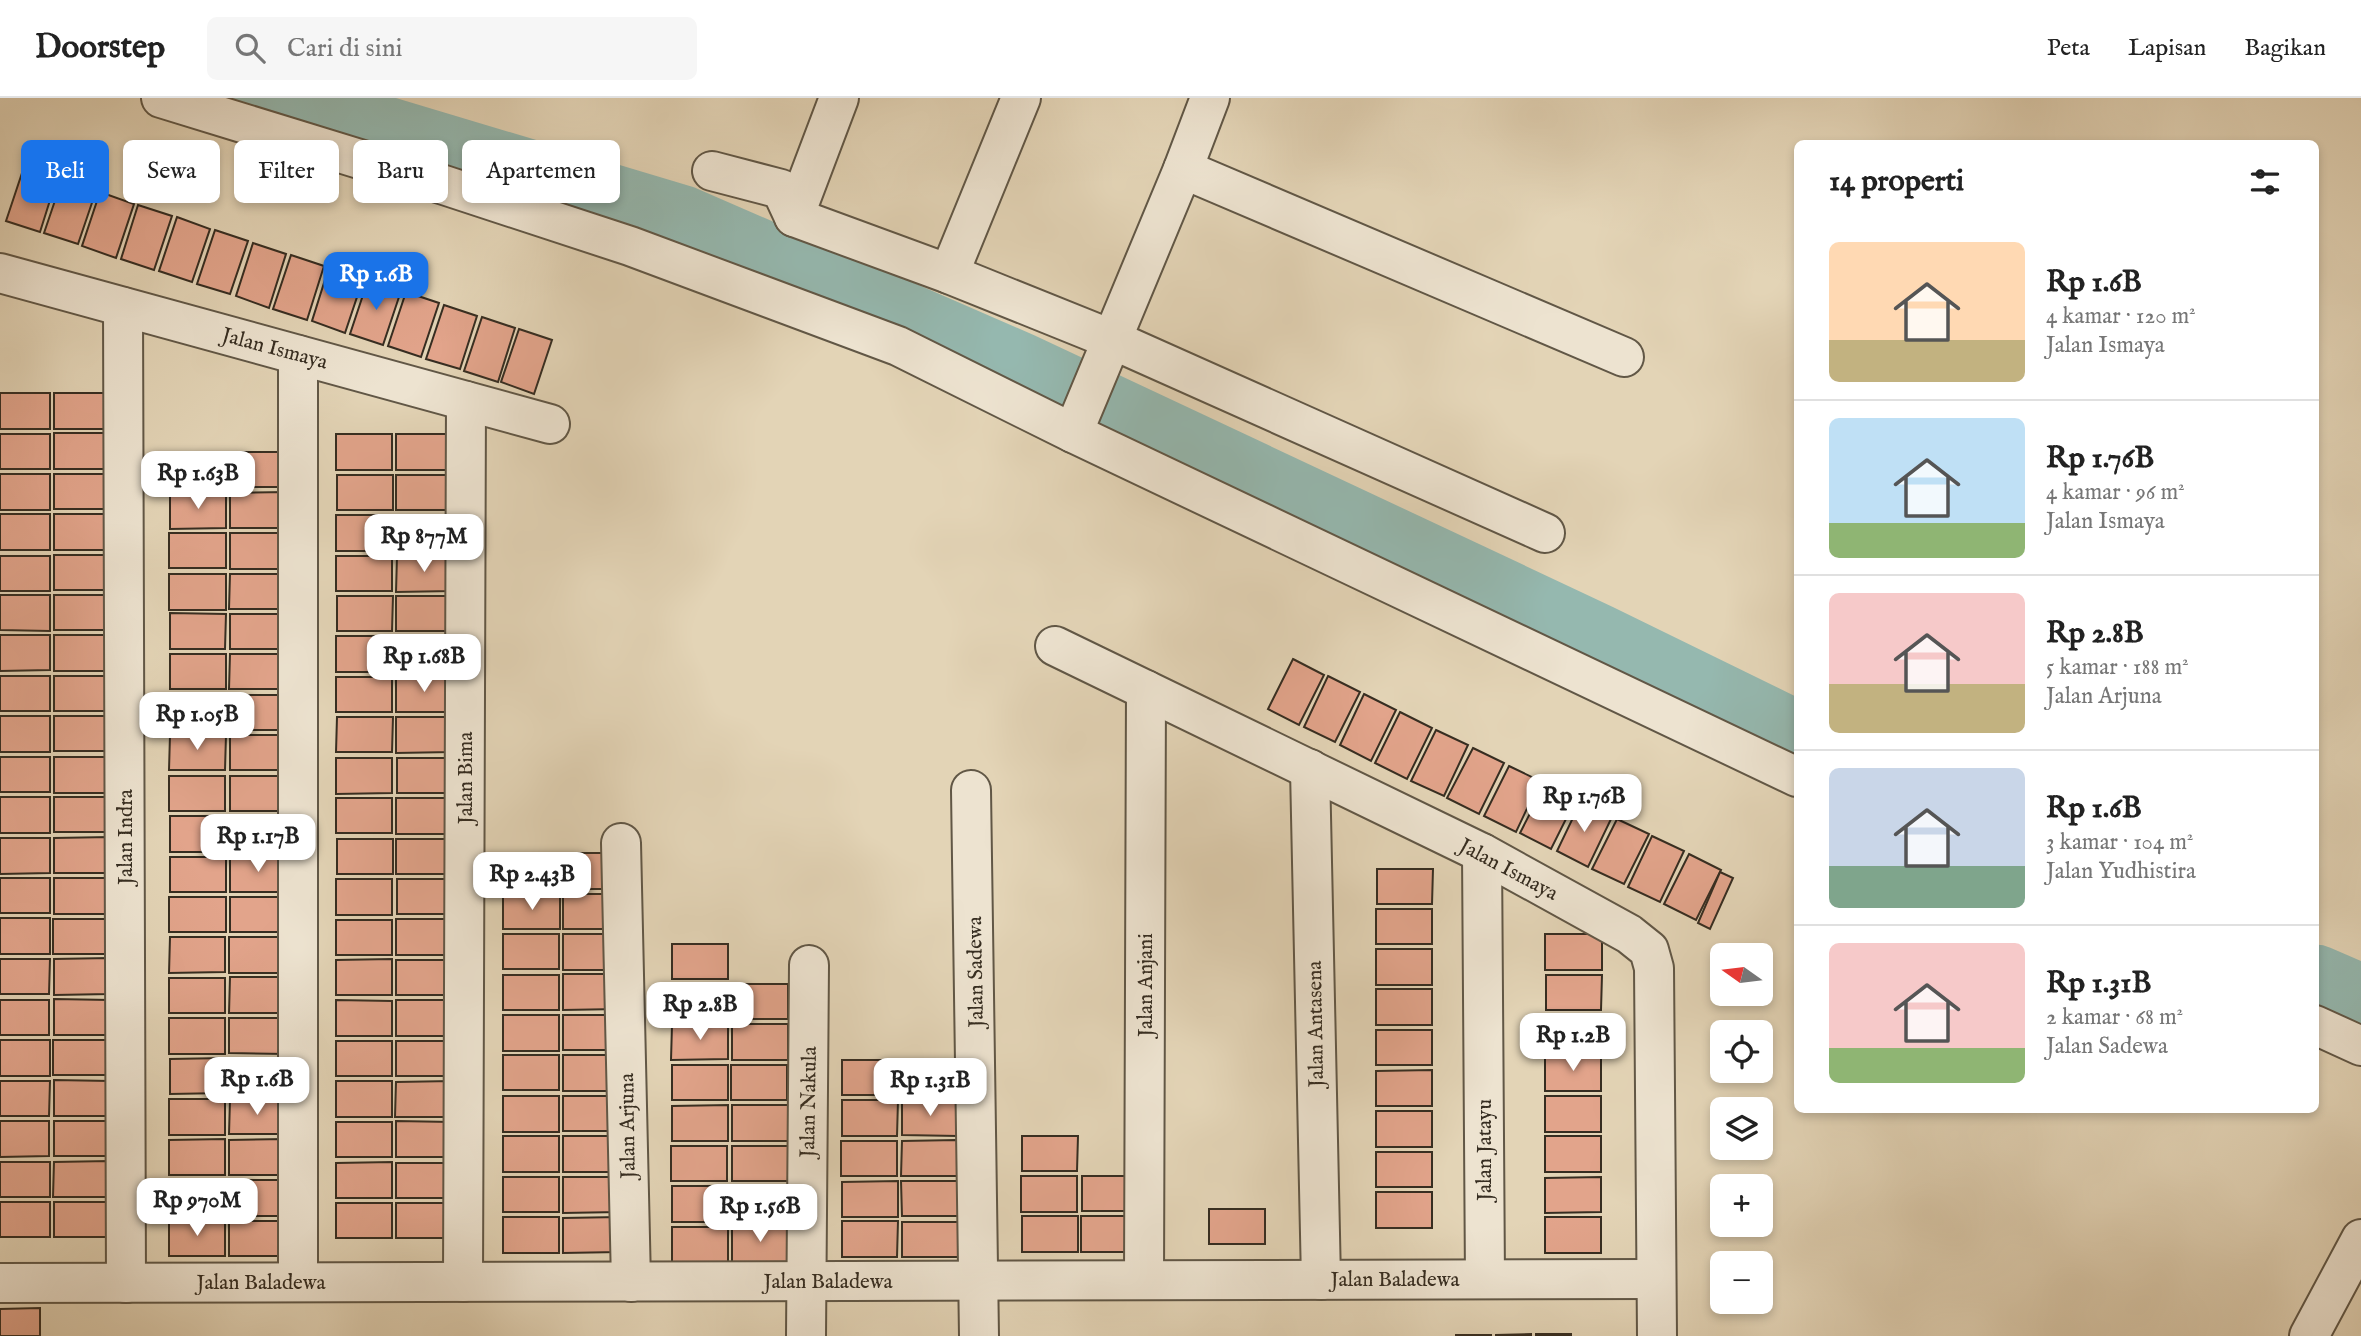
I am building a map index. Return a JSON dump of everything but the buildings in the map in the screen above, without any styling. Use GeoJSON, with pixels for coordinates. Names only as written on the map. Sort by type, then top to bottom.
{"type":"FeatureCollection","features":[{"type":"Feature","properties":{"kind":"street"},"geometry":{"type":"LineString","coordinates":[[162,98],[444,184],[630,246],[898,346],[1079,418],[1794,776]]}},
{"type":"Feature","properties":{"kind":"street"},"geometry":{"type":"LineString","coordinates":[[794,217],[839,98]]}},
{"type":"Feature","properties":{"kind":"street"},"geometry":{"type":"LineString","coordinates":[[949,274],[1021,98]]}},
{"type":"Feature","properties":{"kind":"street"},"geometry":{"type":"LineString","coordinates":[[1079,418],[1183,170],[1210,98]]}},
{"type":"Feature","properties":{"kind":"street"},"geometry":{"type":"LineString","coordinates":[[1183,170],[1624,357]]}},
{"type":"Feature","properties":{"kind":"street"},"geometry":{"type":"LineString","coordinates":[[712,171],[781,190],[794,217],[949,274],[1113,340],[1545,533]]}},
{"type":"Feature","properties":{"kind":"street","name":"Jalan Ismaya"},"geometry":{"type":"LineString","coordinates":[[0,273],[550,424]]}},
{"type":"Feature","properties":{"kind":"street","name":"Jalan Indra"},"geometry":{"type":"LineString","coordinates":[[123,307],[126,1283]]}},
{"type":"Feature","properties":{"kind":"street"},"geometry":{"type":"LineString","coordinates":[[298,355],[298,1282]]}},
{"type":"Feature","properties":{"kind":"street","name":"Jalan Bima"},"geometry":{"type":"LineString","coordinates":[[463,1282],[466,401]]}},
{"type":"Feature","properties":{"kind":"street","name":"Jalan Ismaya"},"geometry":{"type":"LineString","coordinates":[[1055,646],[1482,853],[1629,934],[1648,950],[1654,968],[1657,1336]]}},
{"type":"Feature","properties":{"kind":"street","name":"Jalan Anjani"},"geometry":{"type":"LineString","coordinates":[[1144,1280],[1146,690]]}},
{"type":"Feature","properties":{"kind":"street","name":"Jalan Antasena"},"geometry":{"type":"LineString","coordinates":[[1310,769],[1321,1280]]}},
{"type":"Feature","properties":{"kind":"street","name":"Jalan Sadewa"},"geometry":{"type":"LineString","coordinates":[[971,790],[979,1336]]}},
{"type":"Feature","properties":{"kind":"street","name":"Jalan Arjuna"},"geometry":{"type":"LineString","coordinates":[[621,843],[631,1282]]}},
{"type":"Feature","properties":{"kind":"street","name":"Jalan Jatayu"},"geometry":{"type":"LineString","coordinates":[[1482,853],[1485,1279]]}},
{"type":"Feature","properties":{"kind":"street","name":"Jalan Nakula"},"geometry":{"type":"LineString","coordinates":[[806,1336],[809,965]]}},
{"type":"Feature","properties":{"kind":"street"},"geometry":{"type":"LineString","coordinates":[[2319,1027],[2361,1046]]}},
{"type":"Feature","properties":{"kind":"street"},"geometry":{"type":"LineString","coordinates":[[2309,1336],[2361,1239]]}},
{"type":"Feature","properties":{"kind":"street","name":"Jalan Baladewa"},"geometry":{"type":"LineString","coordinates":[[0,1283],[1656,1279]]}},
{"type":"Feature","properties":{"kind":"green space"},"geometry":{"type":"Polygon","coordinates":[[[161,98],[262,98],[402,140],[353,140],[353,163],[339,158],[339,140],[286,140],[161,98]]]}},
{"type":"Feature","properties":{"kind":"green space"},"geometry":{"type":"Polygon","coordinates":[[[448,154],[462,158],[462,199],[448,195],[448,154]]]}},
{"type":"Feature","properties":{"kind":"green space"},"geometry":{"type":"Polygon","coordinates":[[[473,203],[612,203],[682,224],[1020,371],[1794,739],[1794,777],[898,346],[473,203]]]}},
{"type":"Feature","properties":{"kind":"green space"},"geometry":{"type":"Polygon","coordinates":[[[2319,985],[2361,1003],[2361,1046],[2319,1027],[2319,985]]]}},
{"type":"Feature","properties":{"kind":"waterway"},"geometry":{"type":"LineString","coordinates":[[262,98],[682,224],[1020,371],[1597,642],[1794,739]]}},
{"type":"Feature","properties":{"kind":"waterway"},"geometry":{"type":"LineString","coordinates":[[2319,985],[2361,1003]]}}]}
